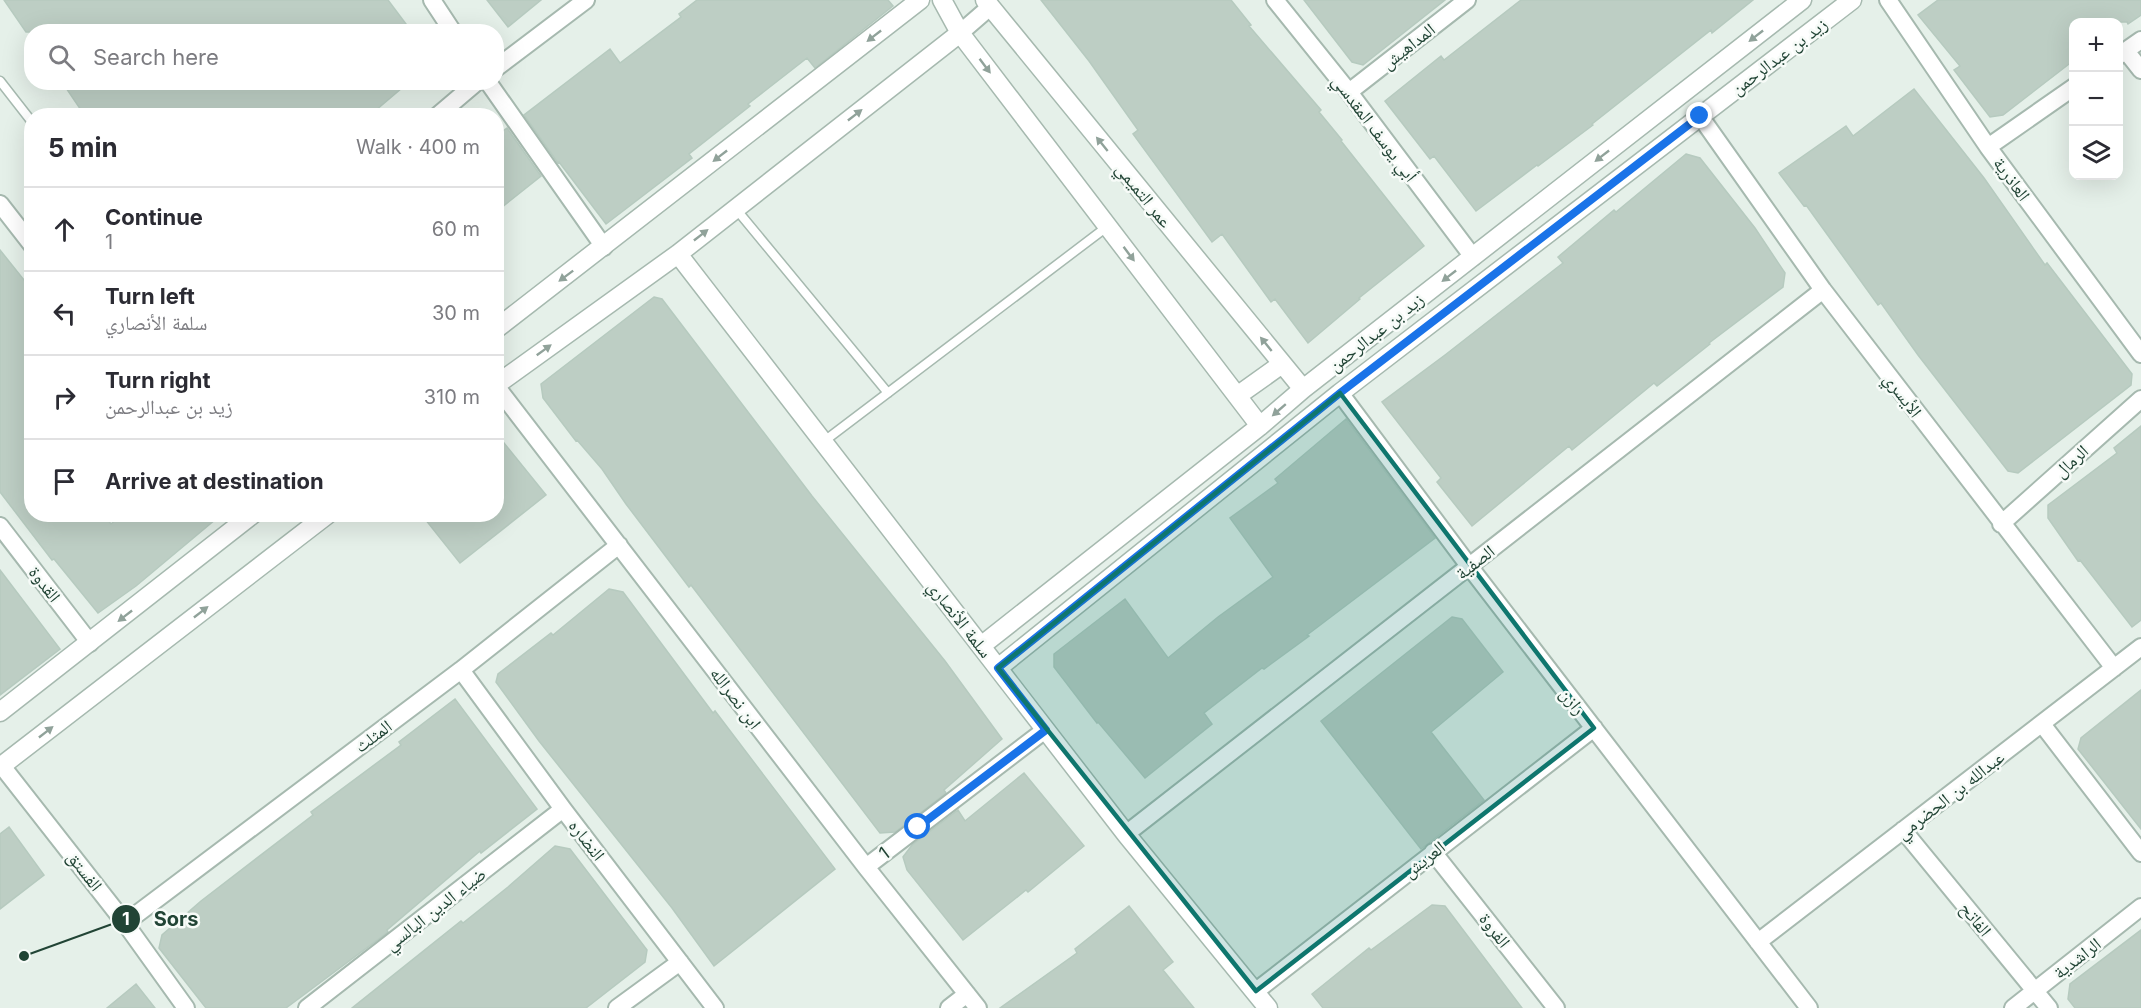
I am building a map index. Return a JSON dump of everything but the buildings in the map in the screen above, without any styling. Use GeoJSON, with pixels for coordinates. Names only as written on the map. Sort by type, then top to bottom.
{"type":"FeatureCollection","features":[{"type":"Feature","properties":{"kind":"street"},"geometry":{"type":"LineString","coordinates":[[432,0],[448,24]]}},
{"type":"Feature","properties":{"kind":"street"},"geometry":{"type":"LineString","coordinates":[[504,62],[586,0]]}},
{"type":"Feature","properties":{"kind":"street"},"geometry":{"type":"LineString","coordinates":[[504,323],[920,0]]}},
{"type":"Feature","properties":{"kind":"street"},"geometry":{"type":"LineString","coordinates":[[942,0],[960,33],[1260,426]]}},
{"type":"Feature","properties":{"kind":"street","name":"أبي يوسف المقدسي"},"geometry":{"type":"LineString","coordinates":[[1275,0],[1350,92],[1473,257]]}},
{"type":"Feature","properties":{"kind":"street","name":"المداهيش"},"geometry":{"type":"LineString","coordinates":[[1350,92],[1467,0]]}},
{"type":"Feature","properties":{"kind":"street","name":"زيد بن عبدالرحمن"},"geometry":{"type":"LineString","coordinates":[[981,646],[1260,426],[1303,389],[1802,0]]}},
{"type":"Feature","properties":{"kind":"street","name":"زيد بن عبدالرحمن"},"geometry":{"type":"LineString","coordinates":[[998,668],[1340,393],[1852,0]]}},
{"type":"Feature","properties":{"kind":"street","name":"العاذرية"},"geometry":{"type":"LineString","coordinates":[[1888,0],[1988,147],[2141,354]]}},
{"type":"Feature","properties":{"kind":"street"},"geometry":{"type":"LineString","coordinates":[[504,379],[678,254],[960,33],[987,3]]}},
{"type":"Feature","properties":{"kind":"street","name":"عمر التميمي"},"geometry":{"type":"LineString","coordinates":[[987,3],[1303,389]]}},
{"type":"Feature","properties":{"kind":"street"},"geometry":{"type":"LineString","coordinates":[[2123,53],[2141,40]]}},
{"type":"Feature","properties":{"kind":"street"},"geometry":{"type":"LineString","coordinates":[[2123,55],[2141,70]]}},
{"type":"Feature","properties":{"kind":"street"},"geometry":{"type":"LineString","coordinates":[[446,108],[468,90]]}},
{"type":"Feature","properties":{"kind":"street"},"geometry":{"type":"LineString","coordinates":[[494,90],[604,247]]}},
{"type":"Feature","properties":{"kind":"street"},"geometry":{"type":"LineString","coordinates":[[1988,147],[2069,90]]}},
{"type":"Feature","properties":{"kind":"street","name":"الأيسري"},"geometry":{"type":"LineString","coordinates":[[1700,116],[1823,290],[2114,668]]}},
{"type":"Feature","properties":{"kind":"street"},"geometry":{"type":"LineString","coordinates":[[0,204],[24,229]]}},
{"type":"Feature","properties":{"kind":"street","name":"سلمة الأنصاري"},"geometry":{"type":"LineString","coordinates":[[678,254],[1126,834],[1268,1008]]}},
{"type":"Feature","properties":{"kind":"street","name":"الصفية"},"geometry":{"type":"LineString","coordinates":[[1126,834],[1823,290]]}},
{"type":"Feature","properties":{"kind":"street"},"geometry":{"type":"LineString","coordinates":[[1238,396],[1282,364]]}},
{"type":"Feature","properties":{"kind":"street","name":"رازن"},"geometry":{"type":"LineString","coordinates":[[1340,393],[1469,566],[1809,1008]]}},
{"type":"Feature","properties":{"kind":"street","name":"ابن نصرالله"},"geometry":{"type":"LineString","coordinates":[[504,395],[866,867],[978,1008]]}},
{"type":"Feature","properties":{"kind":"street","name":"الرمال"},"geometry":{"type":"LineString","coordinates":[[2001,524],[2141,399]]}},
{"type":"Feature","properties":{"kind":"street"},"geometry":{"type":"LineString","coordinates":[[0,712],[90,643],[238,522]]}},
{"type":"Feature","properties":{"kind":"street"},"geometry":{"type":"LineString","coordinates":[[1,767],[318,522]]}},
{"type":"Feature","properties":{"kind":"street","name":"القدوة"},"geometry":{"type":"LineString","coordinates":[[0,526],[90,643]]}},
{"type":"Feature","properties":{"kind":"street","name":"المثلث"},"geometry":{"type":"LineString","coordinates":[[125,923],[460,670],[619,545]]}},
{"type":"Feature","properties":{"kind":"street","name":"عبدالله بن الحضرمي"},"geometry":{"type":"LineString","coordinates":[[1758,942],[2141,647]]}},
{"type":"Feature","properties":{"kind":"street","name":"النضاره"},"geometry":{"type":"LineString","coordinates":[[460,670],[715,1008]]}},
{"type":"Feature","properties":{"kind":"street"},"geometry":{"type":"LineString","coordinates":[[2042,724],[2141,853]]}},
{"type":"Feature","properties":{"kind":"street","name":"العريش"},"geometry":{"type":"LineString","coordinates":[[1256,992],[1594,728]]}},
{"type":"Feature","properties":{"kind":"street","name":"1"},"geometry":{"type":"LineString","coordinates":[[866,867],[1046,730]]}},
{"type":"Feature","properties":{"kind":"street","name":"الفستق"},"geometry":{"type":"LineString","coordinates":[[1,767],[125,923],[186,1008]]}},
{"type":"Feature","properties":{"kind":"street","name":"ضياء الدين البالسي"},"geometry":{"type":"LineString","coordinates":[[307,1008],[563,809]]}},
{"type":"Feature","properties":{"kind":"street","name":"الفاتح"},"geometry":{"type":"LineString","coordinates":[[1903,831],[2049,1008]]}},
{"type":"Feature","properties":{"kind":"street","name":"الفروة"},"geometry":{"type":"LineString","coordinates":[[1434,852],[1556,1008]]}},
{"type":"Feature","properties":{"kind":"street","name":"الراشدية"},"geometry":{"type":"LineString","coordinates":[[2013,1008],[2141,908]]}},
{"type":"Feature","properties":{"kind":"street"},"geometry":{"type":"LineString","coordinates":[[617,1008],[680,962]]}},
{"type":"Feature","properties":{"kind":"street"},"geometry":{"type":"LineString","coordinates":[[949,1008],[968,994]]}},
{"type":"Feature","properties":{"kind":"lane"},"geometry":{"type":"LineString","coordinates":[[0,81],[24,112]]}},
{"type":"Feature","properties":{"kind":"lane"},"geometry":{"type":"LineString","coordinates":[[736,208],[888,393]]}},
{"type":"Feature","properties":{"kind":"lane"},"geometry":{"type":"LineString","coordinates":[[823,442],[1108,226]]}},
{"type":"Feature","properties":{"kind":"highlighted area"},"geometry":{"type":"Polygon","coordinates":[[[1340,393],[1594,728],[1256,991],[998,668],[1340,393]]]}},
{"type":"Feature","properties":{"kind":"place","name":"Sors"},"geometry":{"type":"Point","coordinates":[24,956]}},
{"type":"Feature","properties":{"kind":"route"},"geometry":{"type":"LineString","coordinates":[[918,827],[1046,730],[998,668],[1340,393],[1700,116]]}}]}
